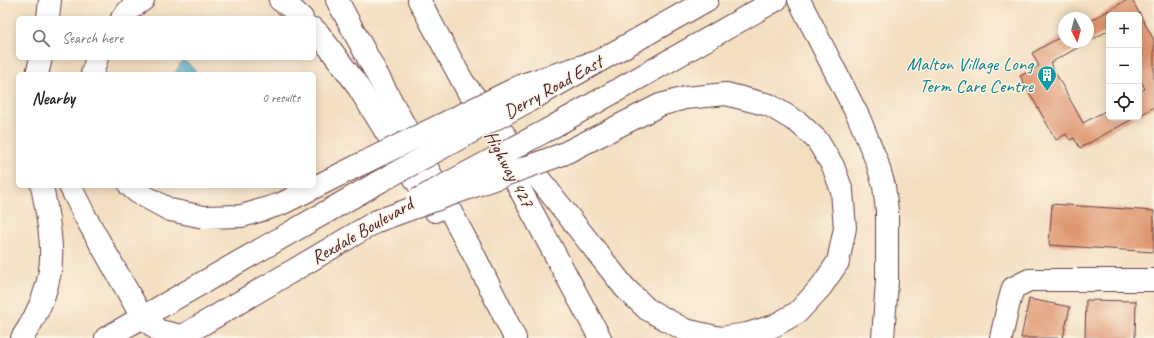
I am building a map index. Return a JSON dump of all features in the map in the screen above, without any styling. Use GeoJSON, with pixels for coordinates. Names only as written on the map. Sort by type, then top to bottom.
{"type":"FeatureCollection","features":[{"type":"Feature","properties":{"kind":"main road"},"geometry":{"type":"LineString","coordinates":[[48,16],[50,0]]}},
{"type":"Feature","properties":{"kind":"main road"},"geometry":{"type":"LineString","coordinates":[[124,16],[130,9],[143,0]]}},
{"type":"Feature","properties":{"kind":"main road"},"geometry":{"type":"LineString","coordinates":[[280,0],[300,16]]}},
{"type":"Feature","properties":{"kind":"main road"},"geometry":{"type":"LineString","coordinates":[[338,0],[474,255],[515,338]]}},
{"type":"Feature","properties":{"kind":"main road","name":"Highway 427"},"geometry":{"type":"LineString","coordinates":[[419,0],[600,338]]}},
{"type":"Feature","properties":{"kind":"main road","name":"Derry Road East"},"geometry":{"type":"LineString","coordinates":[[378,183],[529,91],[599,61],[707,0]]}},
{"type":"Feature","properties":{"kind":"main road","name":"Derry Road East"},"geometry":{"type":"LineString","coordinates":[[549,129],[776,0]]}},
{"type":"Feature","properties":{"kind":"main road"},"geometry":{"type":"LineString","coordinates":[[799,0],[859,118],[877,162],[884,186],[887,211],[887,281],[883,338]]}},
{"type":"Feature","properties":{"kind":"main road"},"geometry":{"type":"LineString","coordinates":[[316,31],[355,82],[446,229],[474,255]]}},
{"type":"Feature","properties":{"kind":"main road"},"geometry":{"type":"LineString","coordinates":[[38,72],[40,60]]}},
{"type":"Feature","properties":{"kind":"main road"},"geometry":{"type":"LineString","coordinates":[[47,60],[47,72]]}},
{"type":"Feature","properties":{"kind":"main road"},"geometry":{"type":"LineString","coordinates":[[93,72],[96,60]]}},
{"type":"Feature","properties":{"kind":"main road"},"geometry":{"type":"LineString","coordinates":[[377,221],[564,154],[660,104],[685,98],[726,94],[769,105],[799,123],[817,140],[833,166],[842,191],[845,228],[838,262],[820,288],[798,312],[774,326],[747,334],[720,338],[685,330],[647,309],[625,288],[463,82]]}},
{"type":"Feature","properties":{"kind":"main road"},"geometry":{"type":"LineString","coordinates":[[316,187],[361,164],[529,91]]}},
{"type":"Feature","properties":{"kind":"main road","name":"Rexdale Boulevard"},"geometry":{"type":"LineString","coordinates":[[180,337],[377,221],[549,129]]}},
{"type":"Feature","properties":{"kind":"main road","name":"Rexdale Boulevard"},"geometry":{"type":"LineString","coordinates":[[106,338],[378,183]]}},
{"type":"Feature","properties":{"kind":"main road"},"geometry":{"type":"LineString","coordinates":[[22,338],[38,311],[47,285],[51,264],[50,231],[42,188]]}},
{"type":"Feature","properties":{"kind":"main road"},"geometry":{"type":"LineString","coordinates":[[71,188],[86,218],[142,317],[159,331],[180,337]]}},
{"type":"Feature","properties":{"kind":"main road"},"geometry":{"type":"LineString","coordinates":[[132,188],[170,210],[204,218],[242,216],[282,204],[314,188]]}},
{"type":"Feature","properties":{"kind":"main road"},"geometry":{"type":"LineString","coordinates":[[1001,338],[1013,288],[1029,280],[1154,280]]}},
{"type":"Feature","properties":{"kind":"water"},"geometry":{"type":"Polygon","coordinates":[[[183,60],[196,72],[175,72],[183,60]]]}},
{"type":"Feature","properties":{"kind":"building","name":"Malton Village Long Term Care Centre"},"geometry":{"type":"Polygon","coordinates":[[[1127,0],[1132,0],[1139,12],[1106,12],[1106,32],[1094,39],[1094,19],[1127,0]]]}},
{"type":"Feature","properties":{"kind":"building","name":"Malton Village Long Term Care Centre"},"geometry":{"type":"Polygon","coordinates":[[[1142,18],[1154,40],[1154,107],[1142,114],[1142,90],[1145,89],[1142,83],[1142,18]]]}},
{"type":"Feature","properties":{"kind":"building","name":"Malton Village Long Term Care Centre"},"geometry":{"type":"Polygon","coordinates":[[[1058,38],[1058,48],[1077,48],[1050,63],[1083,123],[1106,111],[1106,120],[1131,120],[1080,148],[1074,138],[1070,140],[1066,134],[1056,140],[1020,76],[1039,66],[1032,53],[1058,38]]]}},
{"type":"Feature","properties":{"kind":"building"},"geometry":{"type":"Polygon","coordinates":[[[1052,204],[1154,211],[1154,252],[1049,245],[1052,204]]]}},
{"type":"Feature","properties":{"kind":"building"},"geometry":{"type":"Polygon","coordinates":[[[1029,299],[1070,307],[1063,338],[1021,338],[1029,299]]]}},
{"type":"Feature","properties":{"kind":"building"},"geometry":{"type":"Polygon","coordinates":[[[1086,300],[1136,301],[1135,338],[1085,338],[1086,300]]]}},
{"type":"Feature","properties":{"kind":"place","name":"Malton Village Long Term Care Centre"},"geometry":{"type":"Point","coordinates":[1047,92]}}]}
